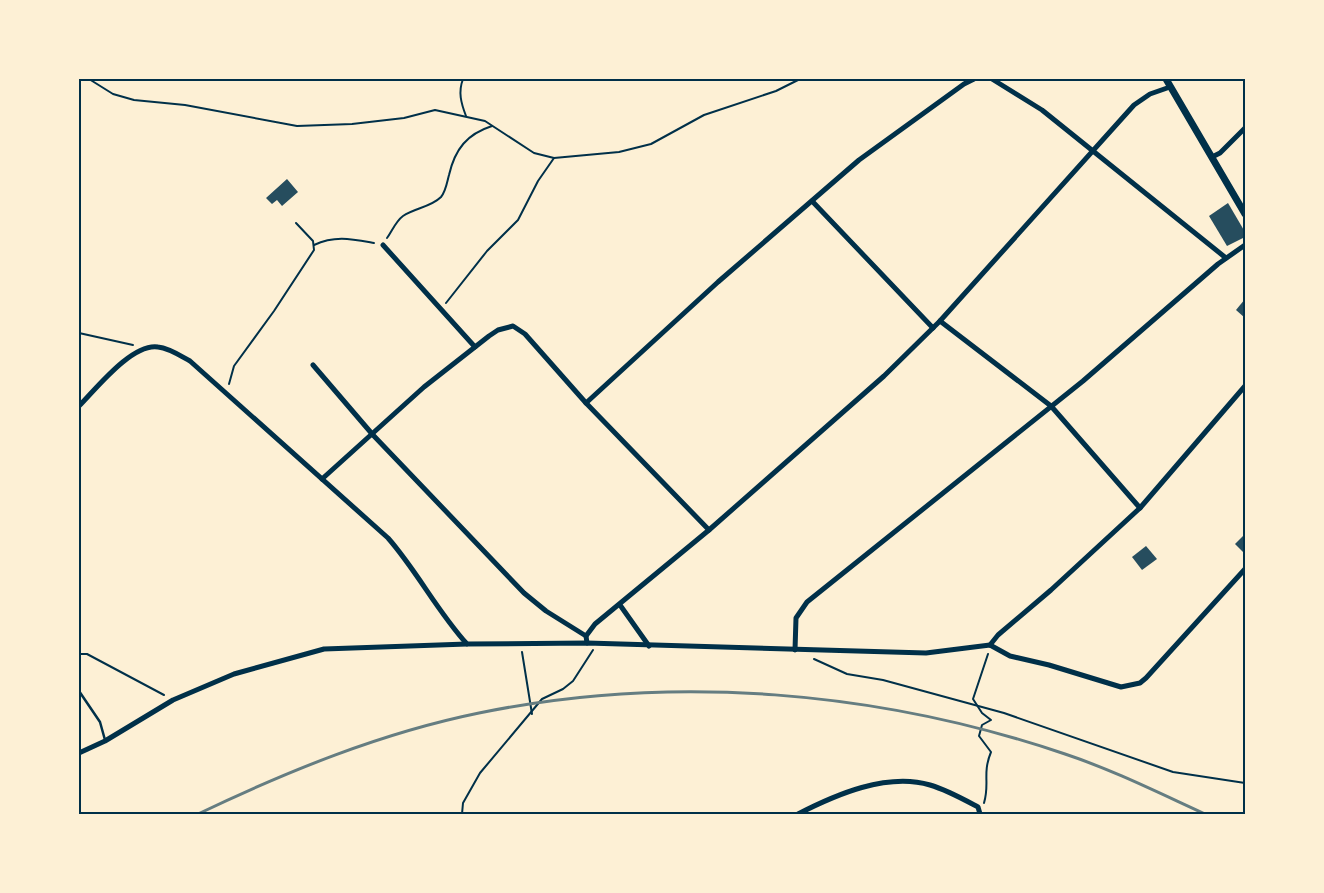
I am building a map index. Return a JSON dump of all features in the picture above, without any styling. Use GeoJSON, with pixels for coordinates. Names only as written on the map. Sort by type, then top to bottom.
{"type":"FeatureCollection","features":[{"type":"Feature","properties":{"kind":"street"},"geometry":{"type":"LineString","coordinates":[[586,403],[718,282],[859,160],[964,84],[974,79]]}},
{"type":"Feature","properties":{"kind":"street"},"geometry":{"type":"LineString","coordinates":[[992,79],[1042,110],[1226,258]]}},
{"type":"Feature","properties":{"kind":"street"},"geometry":{"type":"LineString","coordinates":[[1166,79],[1245,214]]}},
{"type":"Feature","properties":{"kind":"street"},"geometry":{"type":"LineString","coordinates":[[586,644],[586,636],[595,624],[709,530],[884,376],[933,328],[1140,99],[1170,87]]}},
{"type":"Feature","properties":{"kind":"street"},"geometry":{"type":"LineString","coordinates":[[1212,157],[1220,153],[1245,128]]}},
{"type":"Feature","properties":{"kind":"street"},"geometry":{"type":"LineString","coordinates":[[812,202],[933,328]]}},
{"type":"Feature","properties":{"kind":"street"},"geometry":{"type":"LineString","coordinates":[[383,245],[476,347]]}},
{"type":"Feature","properties":{"kind":"street"},"geometry":{"type":"LineString","coordinates":[[795,650],[796,618],[807,602],[1051,406],[1226,258],[1245,245]]}},
{"type":"Feature","properties":{"kind":"street"},"geometry":{"type":"LineString","coordinates":[[940,321],[1051,406],[1140,508]]}},
{"type":"Feature","properties":{"kind":"street"},"geometry":{"type":"LineString","coordinates":[[322,479],[424,387],[498,330],[513,326],[520,330],[586,403],[709,530]]}},
{"type":"Feature","properties":{"kind":"street"},"geometry":{"type":"LineString","coordinates":[[79,406],[123,363],[146,348],[158,346],[190,362],[394,545],[448,623],[467,644]]}},
{"type":"Feature","properties":{"kind":"street"},"geometry":{"type":"LineString","coordinates":[[313,366],[373,434],[524,593],[586,636]]}},
{"type":"Feature","properties":{"kind":"street"},"geometry":{"type":"LineString","coordinates":[[990,645],[998,635],[1051,590],[1140,508],[1245,386]]}},
{"type":"Feature","properties":{"kind":"street"},"geometry":{"type":"LineString","coordinates":[[79,754],[105,741],[173,700],[234,674],[324,649],[467,644],[597,644],[926,654],[990,645],[1010,656],[1049,665],[1121,687],[1140,683],[1152,672],[1245,569]]}},
{"type":"Feature","properties":{"kind":"street"},"geometry":{"type":"LineString","coordinates":[[620,605],[649,646]]}},
{"type":"Feature","properties":{"kind":"street"},"geometry":{"type":"LineString","coordinates":[[798,814],[869,786],[908,782],[928,784],[959,797],[980,812]]}},
{"type":"Feature","properties":{"kind":"lane"},"geometry":{"type":"LineString","coordinates":[[79,691],[100,722],[105,741]]}},
{"type":"Feature","properties":{"kind":"path"},"geometry":{"type":"LineString","coordinates":[[89,79],[113,94],[134,100],[185,105],[297,126],[352,124],[404,118],[435,110],[485,121],[534,153],[554,158],[619,152],[651,144],[704,115],[768,94],[800,79]]}},
{"type":"Feature","properties":{"kind":"path"},"geometry":{"type":"LineString","coordinates":[[464,79],[460,86],[461,104],[466,116]]}},
{"type":"Feature","properties":{"kind":"path"},"geometry":{"type":"LineString","coordinates":[[314,244],[327,238],[338,237],[383,245],[401,217],[430,205],[441,197],[446,187],[454,158],[462,143],[472,134],[493,126]]}},
{"type":"Feature","properties":{"kind":"path"},"geometry":{"type":"LineString","coordinates":[[442,310],[457,287],[487,251],[518,220],[538,181],[554,158]]}},
{"type":"Feature","properties":{"kind":"path"},"geometry":{"type":"LineString","coordinates":[[226,394],[234,366],[274,312],[314,250],[313,241],[296,223]]}},
{"type":"Feature","properties":{"kind":"path"},"geometry":{"type":"LineString","coordinates":[[79,333],[146,348]]}},
{"type":"Feature","properties":{"kind":"path"},"geometry":{"type":"LineString","coordinates":[[521,644],[532,714]]}},
{"type":"Feature","properties":{"kind":"path"},"geometry":{"type":"LineString","coordinates":[[462,814],[463,803],[480,773],[532,714],[542,699],[563,689],[573,681],[597,644]]}},
{"type":"Feature","properties":{"kind":"path"},"geometry":{"type":"LineString","coordinates":[[980,812],[988,790],[984,773],[990,752],[979,736],[982,725],[990,720],[977,706],[974,699],[990,645]]}},
{"type":"Feature","properties":{"kind":"path"},"geometry":{"type":"LineString","coordinates":[[79,654],[88,654],[173,700]]}},
{"type":"Feature","properties":{"kind":"path"},"geometry":{"type":"LineString","coordinates":[[812,658],[847,674],[882,680],[1004,712],[1173,772],[1245,783]]}},
{"type":"Feature","properties":{"kind":"building"},"geometry":{"type":"Polygon","coordinates":[[[287,179],[298,192],[282,206],[277,200],[272,204],[266,198],[287,179]]]}},
{"type":"Feature","properties":{"kind":"building"},"geometry":{"type":"Polygon","coordinates":[[[1228,203],[1245,232],[1245,237],[1227,246],[1209,216],[1228,203]]]}},
{"type":"Feature","properties":{"kind":"building"},"geometry":{"type":"Polygon","coordinates":[[[1245,299],[1245,318],[1236,310],[1245,299]]]}},
{"type":"Feature","properties":{"kind":"building"},"geometry":{"type":"Polygon","coordinates":[[[1245,534],[1245,554],[1235,544],[1245,534]]]}},
{"type":"Feature","properties":{"kind":"building"},"geometry":{"type":"Polygon","coordinates":[[[1146,546],[1157,559],[1142,570],[1132,557],[1146,546]]]}},
{"type":"Feature","properties":{"kind":"railway"},"geometry":{"type":"LineString","coordinates":[[198,814],[301,768],[371,742],[442,721],[552,701],[626,694],[701,692],[775,695],[849,703],[922,715],[994,733],[1065,754],[1101,767],[1205,814]]}}]}
